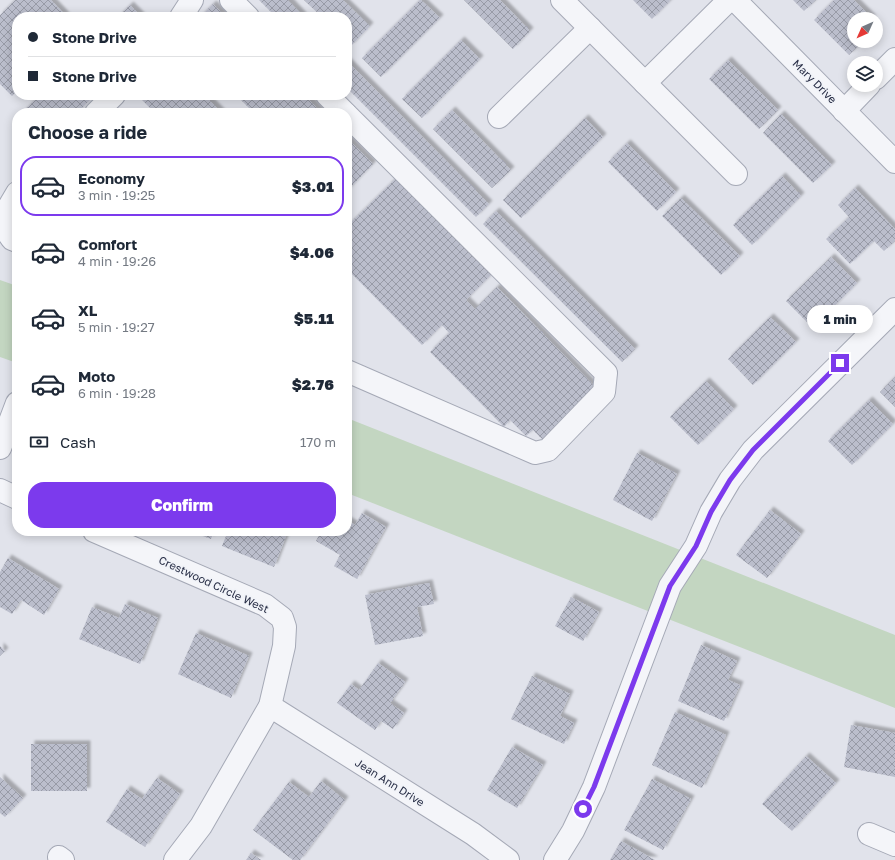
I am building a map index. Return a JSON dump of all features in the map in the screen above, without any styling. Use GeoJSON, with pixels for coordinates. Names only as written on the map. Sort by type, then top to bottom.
{"type":"FeatureCollection","features":[{"type":"Feature","properties":{"kind":"street"},"geometry":{"type":"LineString","coordinates":[[184,12],[192,0]]}},
{"type":"Feature","properties":{"kind":"street"},"geometry":{"type":"LineString","coordinates":[[231,0],[243,12]]}},
{"type":"Feature","properties":{"kind":"street"},"geometry":{"type":"LineString","coordinates":[[562,0],[736,174]]}},
{"type":"Feature","properties":{"kind":"street"},"geometry":{"type":"LineString","coordinates":[[645,83],[729,0]]}},
{"type":"Feature","properties":{"kind":"street","name":"Mary Drive"},"geometry":{"type":"LineString","coordinates":[[735,0],[895,162]]}},
{"type":"Feature","properties":{"kind":"street"},"geometry":{"type":"LineString","coordinates":[[499,116],[590,28]]}},
{"type":"Feature","properties":{"kind":"street"},"geometry":{"type":"LineString","coordinates":[[883,71],[895,59]]}},
{"type":"Feature","properties":{"kind":"street"},"geometry":{"type":"LineString","coordinates":[[844,111],[862,92]]}},
{"type":"Feature","properties":{"kind":"street"},"geometry":{"type":"LineString","coordinates":[[101,108],[109,100]]}},
{"type":"Feature","properties":{"kind":"street"},"geometry":{"type":"LineString","coordinates":[[332,100],[340,108]]}},
{"type":"Feature","properties":{"kind":"street"},"geometry":{"type":"LineString","coordinates":[[352,120],[606,373],[604,392],[548,450],[535,453],[352,373]]}},
{"type":"Feature","properties":{"kind":"street"},"geometry":{"type":"LineString","coordinates":[[12,202],[0,222],[12,239]]}},
{"type":"Feature","properties":{"kind":"street"},"geometry":{"type":"LineString","coordinates":[[555,860],[573,831],[594,787],[670,586],[696,546],[711,512],[730,480],[753,450],[895,309]]}},
{"type":"Feature","properties":{"kind":"street"},"geometry":{"type":"LineString","coordinates":[[0,448],[12,416]]}},
{"type":"Feature","properties":{"kind":"street"},"geometry":{"type":"LineString","coordinates":[[0,490],[12,496]]}},
{"type":"Feature","properties":{"kind":"street","name":"Crestwood Circle West"},"geometry":{"type":"LineString","coordinates":[[106,536],[265,605],[282,618],[285,627],[284,646],[270,706],[201,826],[175,860]]}},
{"type":"Feature","properties":{"kind":"street","name":"Jean Ann Drive"},"geometry":{"type":"LineString","coordinates":[[270,706],[467,830],[508,860]]}},
{"type":"Feature","properties":{"kind":"street"},"geometry":{"type":"LineString","coordinates":[[869,834],[895,845]]}},
{"type":"Feature","properties":{"kind":"green space"},"geometry":{"type":"Polygon","coordinates":[[[0,280],[12,284],[12,361],[0,357],[0,280]]]}},
{"type":"Feature","properties":{"kind":"green space"},"geometry":{"type":"Polygon","coordinates":[[[352,420],[895,635],[895,708],[352,495],[352,420]]]}},
{"type":"Feature","properties":{"kind":"building"},"geometry":{"type":"Polygon","coordinates":[[[15,0],[51,0],[62,12],[12,12],[12,96],[0,84],[0,15],[15,0]]]}},
{"type":"Feature","properties":{"kind":"building"},"geometry":{"type":"Polygon","coordinates":[[[259,0],[288,0],[299,12],[271,12],[259,0]]]}},
{"type":"Feature","properties":{"kind":"building"},"geometry":{"type":"Polygon","coordinates":[[[304,0],[343,0],[370,26],[352,45],[352,12],[317,12],[304,0]]]}},
{"type":"Feature","properties":{"kind":"building"},"geometry":{"type":"Polygon","coordinates":[[[420,0],[440,18],[381,77],[362,58],[420,0]]]}},
{"type":"Feature","properties":{"kind":"building"},"geometry":{"type":"Polygon","coordinates":[[[464,0],[500,0],[530,31],[513,49],[464,0]]]}},
{"type":"Feature","properties":{"kind":"building"},"geometry":{"type":"Polygon","coordinates":[[[633,0],[669,0],[670,1],[652,19],[633,0]]]}},
{"type":"Feature","properties":{"kind":"building"},"geometry":{"type":"Polygon","coordinates":[[[793,0],[816,0],[804,11],[793,0]]]}},
{"type":"Feature","properties":{"kind":"building"},"geometry":{"type":"Polygon","coordinates":[[[834,0],[854,0],[866,12],[847,12],[847,48],[856,48],[849,55],[814,20],[834,0]]]}},
{"type":"Feature","properties":{"kind":"building"},"geometry":{"type":"Polygon","coordinates":[[[213,4],[221,12],[205,12],[213,4]]]}},
{"type":"Feature","properties":{"kind":"building"},"geometry":{"type":"Polygon","coordinates":[[[130,5],[137,12],[123,12],[130,5]]]}},
{"type":"Feature","properties":{"kind":"building"},"geometry":{"type":"Polygon","coordinates":[[[461,40],[480,59],[422,118],[402,99],[461,40]]]}},
{"type":"Feature","properties":{"kind":"building"},"geometry":{"type":"Polygon","coordinates":[[[728,60],[778,110],[759,129],[709,79],[728,60]]]}},
{"type":"Feature","properties":{"kind":"building"},"geometry":{"type":"Polygon","coordinates":[[[352,66],[489,204],[476,217],[352,93],[352,66]]]}},
{"type":"Feature","properties":{"kind":"building"},"geometry":{"type":"Polygon","coordinates":[[[35,100],[90,100],[82,108],[27,108],[35,100]]]}},
{"type":"Feature","properties":{"kind":"building"},"geometry":{"type":"Polygon","coordinates":[[[142,100],[209,100],[217,108],[150,108],[142,100]]]}},
{"type":"Feature","properties":{"kind":"building"},"geometry":{"type":"Polygon","coordinates":[[[241,100],[309,100],[317,108],[249,108],[241,100]]]}},
{"type":"Feature","properties":{"kind":"building"},"geometry":{"type":"Polygon","coordinates":[[[452,110],[511,170],[492,188],[433,129],[452,110]]]}},
{"type":"Feature","properties":{"kind":"building"},"geometry":{"type":"Polygon","coordinates":[[[781,114],[832,165],[813,183],[763,133],[781,114]]]}},
{"type":"Feature","properties":{"kind":"building"},"geometry":{"type":"Polygon","coordinates":[[[585,118],[603,137],[521,218],[503,200],[585,118]]]}},
{"type":"Feature","properties":{"kind":"building"},"geometry":{"type":"Polygon","coordinates":[[[352,143],[373,164],[352,186],[352,143]]]}},
{"type":"Feature","properties":{"kind":"building"},"geometry":{"type":"Polygon","coordinates":[[[627,143],[676,192],[657,211],[608,162],[627,143]]]}},
{"type":"Feature","properties":{"kind":"building"},"geometry":{"type":"Polygon","coordinates":[[[782,176],[801,196],[752,245],[733,225],[782,176]]]}},
{"type":"Feature","properties":{"kind":"building"},"geometry":{"type":"Polygon","coordinates":[[[396,178],[492,274],[466,300],[475,309],[497,287],[597,389],[544,441],[533,430],[526,436],[510,420],[504,427],[430,352],[449,333],[442,325],[422,345],[352,274],[352,221],[396,178]]]}},
{"type":"Feature","properties":{"kind":"building"},"geometry":{"type":"Polygon","coordinates":[[[855,188],[895,229],[895,241],[884,251],[874,241],[850,264],[826,239],[849,217],[838,205],[855,188]]]}},
{"type":"Feature","properties":{"kind":"building"},"geometry":{"type":"Polygon","coordinates":[[[681,198],[740,256],[721,275],[662,216],[681,198]]]}},
{"type":"Feature","properties":{"kind":"building"},"geometry":{"type":"Polygon","coordinates":[[[496,211],[635,349],[622,362],[483,224],[496,211]]]}},
{"type":"Feature","properties":{"kind":"building"},"geometry":{"type":"Polygon","coordinates":[[[831,257],[857,283],[813,328],[786,301],[831,257]]]}},
{"type":"Feature","properties":{"kind":"building"},"geometry":{"type":"Polygon","coordinates":[[[770,317],[796,342],[753,385],[728,359],[770,317]]]}},
{"type":"Feature","properties":{"kind":"building"},"geometry":{"type":"Polygon","coordinates":[[[895,377],[895,407],[880,392],[895,377]]]}},
{"type":"Feature","properties":{"kind":"building"},"geometry":{"type":"Polygon","coordinates":[[[706,381],[734,409],[698,445],[670,417],[706,381]]]}},
{"type":"Feature","properties":{"kind":"building"},"geometry":{"type":"Polygon","coordinates":[[[869,400],[893,424],[852,465],[828,441],[869,400]]]}},
{"type":"Feature","properties":{"kind":"building"},"geometry":{"type":"Polygon","coordinates":[[[637,453],[677,474],[652,521],[613,500],[637,453]]]}},
{"type":"Feature","properties":{"kind":"building"},"geometry":{"type":"Polygon","coordinates":[[[770,510],[801,534],[767,578],[736,555],[770,510]]]}},
{"type":"Feature","properties":{"kind":"building"},"geometry":{"type":"Polygon","coordinates":[[[362,513],[386,527],[357,579],[334,566],[340,555],[316,541],[318,536],[352,536],[352,523],[355,525],[362,513]]]}},
{"type":"Feature","properties":{"kind":"building"},"geometry":{"type":"Polygon","coordinates":[[[203,536],[212,536],[211,539],[203,536]]]}},
{"type":"Feature","properties":{"kind":"building"},"geometry":{"type":"Polygon","coordinates":[[[226,536],[286,536],[274,567],[222,546],[226,536]]]}},
{"type":"Feature","properties":{"kind":"building"},"geometry":{"type":"Polygon","coordinates":[[[8,558],[59,589],[44,615],[21,600],[12,614],[0,607],[0,572],[8,558]]]}},
{"type":"Feature","properties":{"kind":"building"},"geometry":{"type":"Polygon","coordinates":[[[429,583],[434,604],[417,607],[423,636],[375,645],[365,595],[429,583]]]}},
{"type":"Feature","properties":{"kind":"building"},"geometry":{"type":"Polygon","coordinates":[[[571,597],[599,612],[583,641],[555,626],[571,597]]]}},
{"type":"Feature","properties":{"kind":"building"},"geometry":{"type":"Polygon","coordinates":[[[125,604],[158,618],[140,664],[79,639],[92,607],[119,618],[125,604]]]}},
{"type":"Feature","properties":{"kind":"building"},"geometry":{"type":"Polygon","coordinates":[[[196,633],[249,656],[231,698],[178,674],[196,633]]]}},
{"type":"Feature","properties":{"kind":"building"},"geometry":{"type":"Polygon","coordinates":[[[701,645],[737,661],[728,680],[740,685],[724,721],[678,701],[701,645]]]}},
{"type":"Feature","properties":{"kind":"building"},"geometry":{"type":"Polygon","coordinates":[[[0,646],[5,651],[0,656],[0,646]]]}},
{"type":"Feature","properties":{"kind":"building"},"geometry":{"type":"Polygon","coordinates":[[[378,663],[405,682],[390,703],[404,713],[393,729],[381,721],[375,730],[337,703],[351,684],[359,690],[378,663]]]}},
{"type":"Feature","properties":{"kind":"building"},"geometry":{"type":"Polygon","coordinates":[[[532,676],[570,694],[560,716],[574,723],[564,744],[511,719],[532,676]]]}},
{"type":"Feature","properties":{"kind":"building"},"geometry":{"type":"Polygon","coordinates":[[[675,712],[726,735],[702,788],[652,765],[675,712]]]}},
{"type":"Feature","properties":{"kind":"building"},"geometry":{"type":"Polygon","coordinates":[[[851,725],[895,733],[895,777],[844,767],[851,725]]]}},
{"type":"Feature","properties":{"kind":"building"},"geometry":{"type":"Polygon","coordinates":[[[31,744],[87,744],[87,791],[31,791],[31,744]]]}},
{"type":"Feature","properties":{"kind":"building"},"geometry":{"type":"Polygon","coordinates":[[[512,747],[543,765],[517,808],[487,790],[512,747]]]}},
{"type":"Feature","properties":{"kind":"building"},"geometry":{"type":"Polygon","coordinates":[[[806,756],[836,783],[792,831],[762,804],[806,756]]]}},
{"type":"Feature","properties":{"kind":"building"},"geometry":{"type":"Polygon","coordinates":[[[0,777],[23,798],[5,817],[0,813],[0,777]]]}},
{"type":"Feature","properties":{"kind":"building"},"geometry":{"type":"Polygon","coordinates":[[[157,778],[180,794],[145,847],[106,822],[127,789],[142,799],[157,778]]]}},
{"type":"Feature","properties":{"kind":"building"},"geometry":{"type":"Polygon","coordinates":[[[652,779],[691,799],[663,850],[624,830],[652,779]]]}},
{"type":"Feature","properties":{"kind":"building"},"geometry":{"type":"Polygon","coordinates":[[[321,781],[345,800],[300,860],[293,860],[253,830],[289,782],[309,797],[321,781]]]}},
{"type":"Feature","properties":{"kind":"building"},"geometry":{"type":"Polygon","coordinates":[[[621,841],[655,860],[610,860],[621,841]]]}},
{"type":"Feature","properties":{"kind":"building"},"geometry":{"type":"Polygon","coordinates":[[[251,853],[261,860],[246,860],[251,853]]]}},
{"type":"Feature","properties":{"kind":"route"},"geometry":{"type":"LineString","coordinates":[[583,809],[594,787],[670,586],[696,546],[711,512],[730,480],[753,450],[840,363]]}}]}
